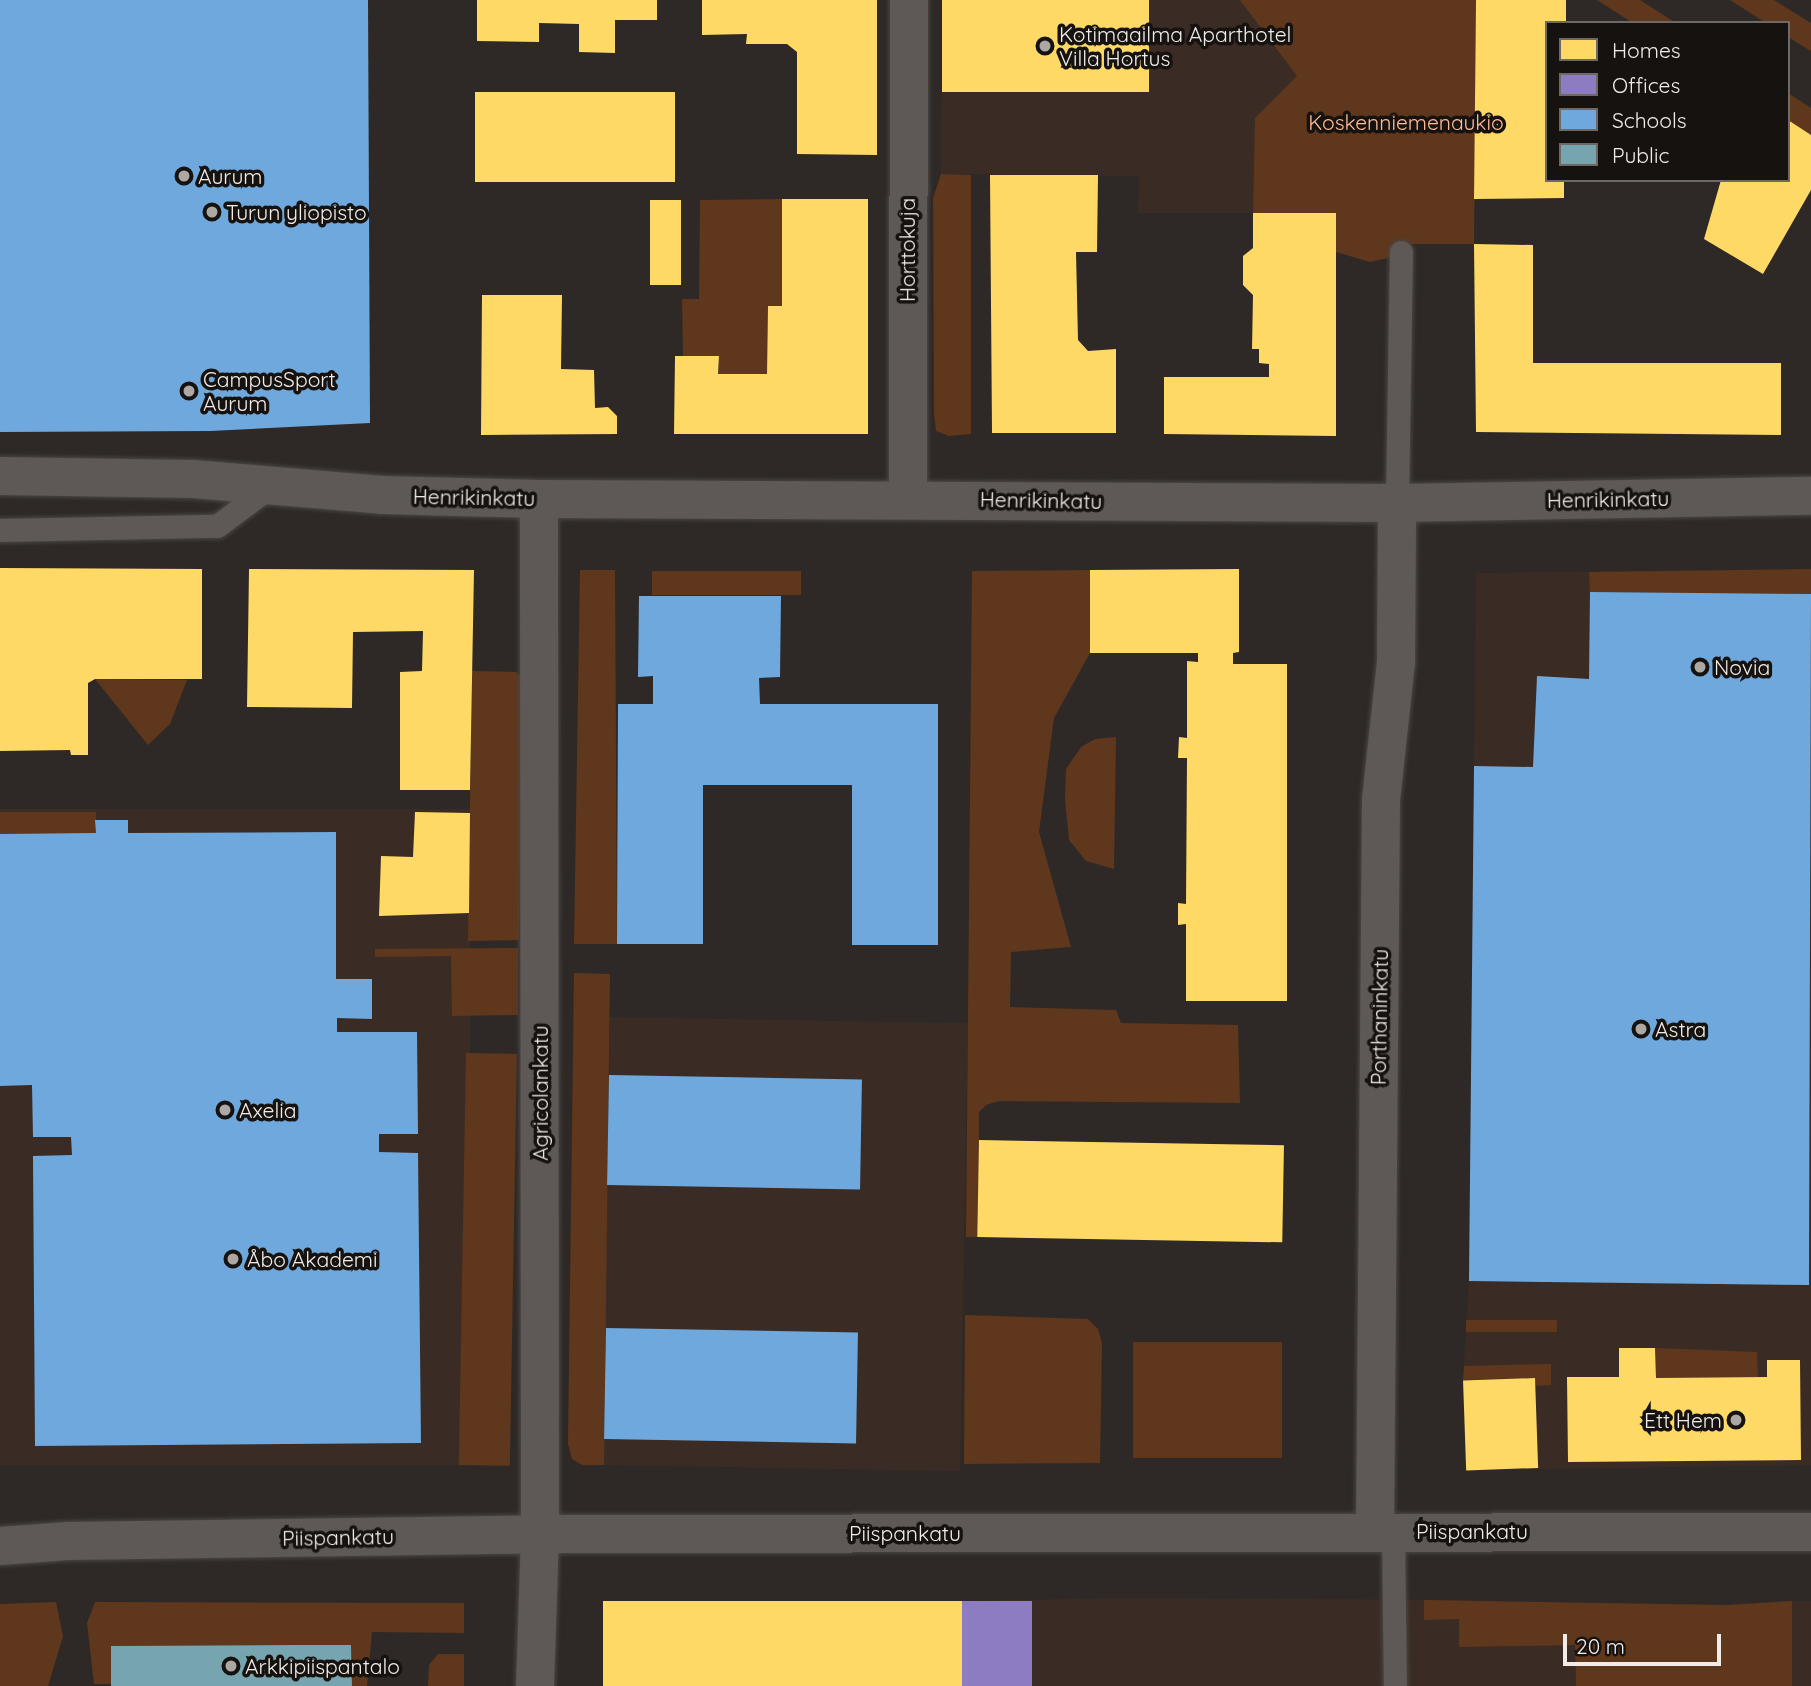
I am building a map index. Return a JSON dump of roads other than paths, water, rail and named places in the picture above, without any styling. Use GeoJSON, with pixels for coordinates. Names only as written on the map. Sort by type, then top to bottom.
{"type":"FeatureCollection","features":[{"type":"Feature","properties":{"kind":"street","name":"Horttokuja"},"geometry":{"type":"LineString","coordinates":[[908,499],[909,0]]}},
{"type":"Feature","properties":{"kind":"street","name":"Henrikinkatu"},"geometry":{"type":"LineString","coordinates":[[0,476],[272,485],[382,495],[539,499],[1397,503],[1811,496]]}},
{"type":"Feature","properties":{"kind":"street","name":"Agricolankatu"},"geometry":{"type":"LineString","coordinates":[[535,1686],[540,1534],[539,499]]}},
{"type":"Feature","properties":{"kind":"street","name":"Porthaninkatu"},"geometry":{"type":"LineString","coordinates":[[1384,1531],[1381,800],[1396,663],[1397,503]]}},
{"type":"Feature","properties":{"kind":"street","name":"Piispankatu"},"geometry":{"type":"LineString","coordinates":[[0,1546],[68,1541],[540,1534],[1811,1532]]}},
{"type":"Feature","properties":{"kind":"lane"},"geometry":{"type":"LineString","coordinates":[[1397,503],[1401,252]]}},
{"type":"Feature","properties":{"kind":"lane"},"geometry":{"type":"LineString","coordinates":[[0,530],[218,526],[272,485]]}},
{"type":"Feature","properties":{"kind":"lane"},"geometry":{"type":"LineString","coordinates":[[1384,1531],[1395,1686]]}},
{"type":"Feature","properties":{"kind":"place","name":"Kotimaailma Aparthotel Villa Hortus"},"geometry":{"type":"Point","coordinates":[1045,46]}},
{"type":"Feature","properties":{"kind":"place","name":"Aurum"},"geometry":{"type":"Point","coordinates":[184,176]}},
{"type":"Feature","properties":{"kind":"place","name":"Turun yliopisto"},"geometry":{"type":"Point","coordinates":[212,212]}},
{"type":"Feature","properties":{"kind":"place","name":"CampusSport Aurum"},"geometry":{"type":"Point","coordinates":[189,391]}},
{"type":"Feature","properties":{"kind":"place","name":"Novia"},"geometry":{"type":"Point","coordinates":[1700,667]}},
{"type":"Feature","properties":{"kind":"place","name":"Astra"},"geometry":{"type":"Point","coordinates":[1641,1029]}},
{"type":"Feature","properties":{"kind":"place","name":"Axelia"},"geometry":{"type":"Point","coordinates":[225,1110]}},
{"type":"Feature","properties":{"kind":"place","name":"Åbo Akademi"},"geometry":{"type":"Point","coordinates":[233,1259]}},
{"type":"Feature","properties":{"kind":"place","name":"Ett Hem"},"geometry":{"type":"Point","coordinates":[1736,1420]}},
{"type":"Feature","properties":{"kind":"place","name":"Arkkipiispantalo"},"geometry":{"type":"Point","coordinates":[231,1666]}},
{"type":"Feature","properties":{"kind":"park label","name":"Koskenniemenaukio"},"geometry":{"type":"Point","coordinates":[1406,122]}}]}
